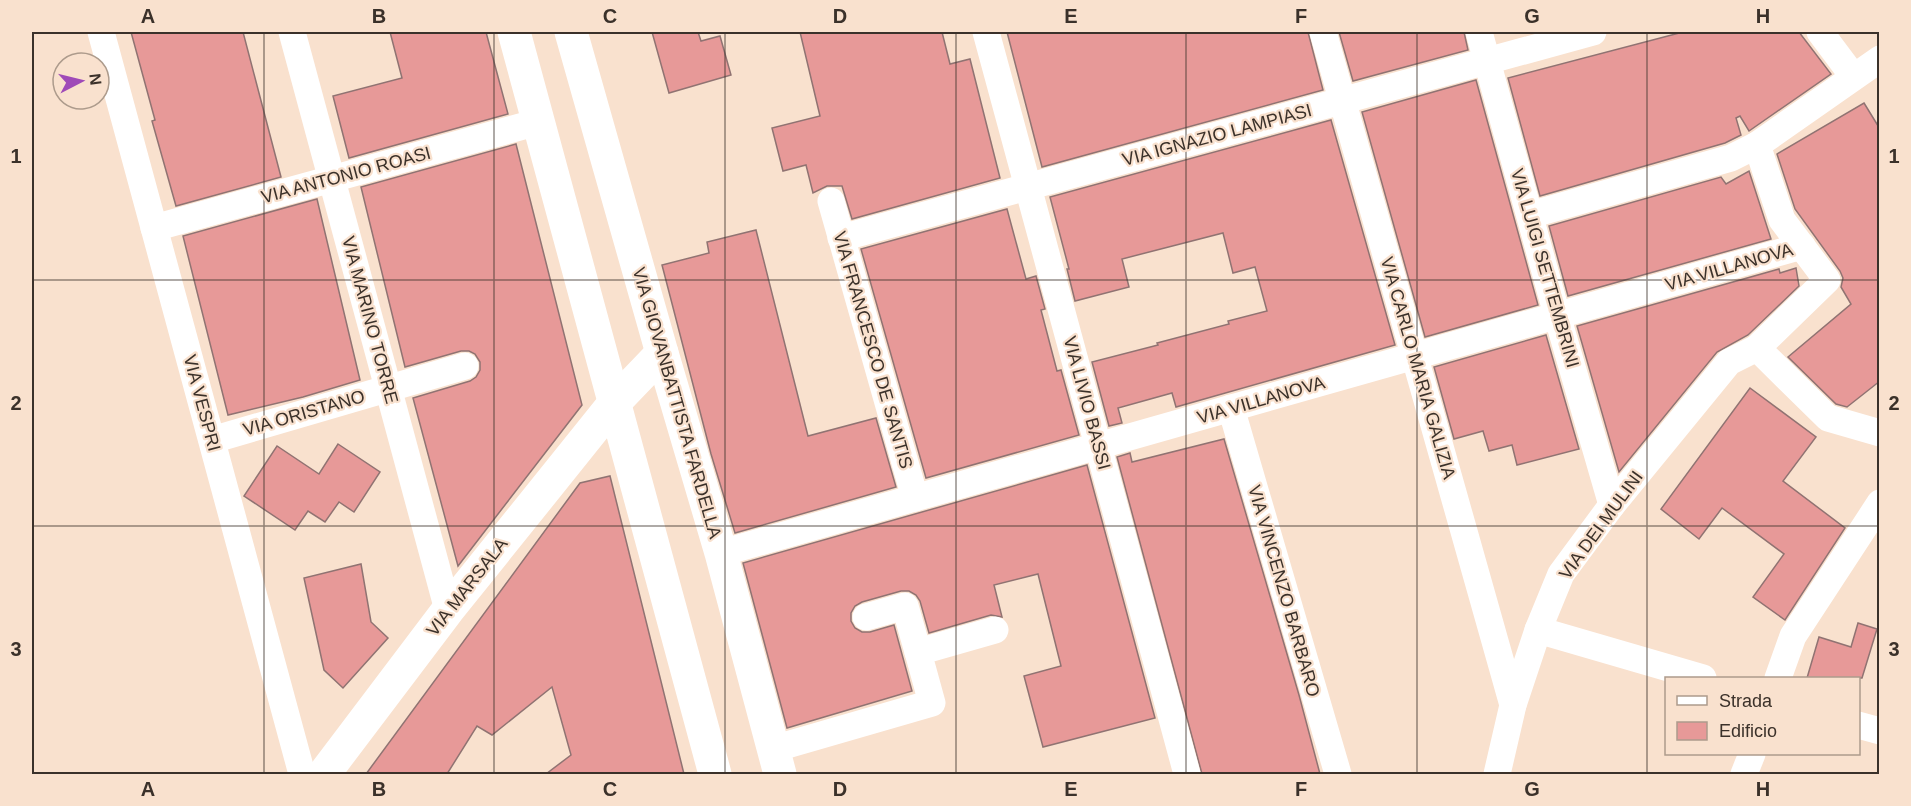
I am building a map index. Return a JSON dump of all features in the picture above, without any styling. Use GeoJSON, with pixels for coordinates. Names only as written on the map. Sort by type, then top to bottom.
{"type":"FeatureCollection","features":[{"type":"Feature","properties":{"kind":"main road"},"geometry":{"type":"LineString","coordinates":[[514,32],[716,774]]}},
{"type":"Feature","properties":{"kind":"main road","name":"VIA GIOVANBATTISTA FARDELLA"},"geometry":{"type":"LineString","coordinates":[[571,32],[721,553],[777,762]]}},
{"type":"Feature","properties":{"kind":"main road","name":"VIA MARSALA"},"geometry":{"type":"LineString","coordinates":[[324,774],[448,610],[615,402],[662,353]]}},
{"type":"Feature","properties":{"kind":"street","name":"VIA VESPRI"},"geometry":{"type":"LineString","coordinates":[[101,32],[302,774]]}},
{"type":"Feature","properties":{"kind":"street","name":"VIA MARINO TORRE"},"geometry":{"type":"LineString","coordinates":[[292,32],[448,610]]}},
{"type":"Feature","properties":{"kind":"street","name":"VIA LIVIO BASSI"},"geometry":{"type":"LineString","coordinates":[[986,32],[1187,774]]}},
{"type":"Feature","properties":{"kind":"street","name":"VIA CARLO MARIA GALIZIA"},"geometry":{"type":"LineString","coordinates":[[1323,32],[1513,705]]}},
{"type":"Feature","properties":{"kind":"street","name":"VIA LUIGI SETTEMBRINI"},"geometry":{"type":"LineString","coordinates":[[1479,32],[1612,505]]}},
{"type":"Feature","properties":{"kind":"street","name":"VIA IGNAZIO LAMPIASI"},"geometry":{"type":"LineString","coordinates":[[841,238],[1593,32]]}},
{"type":"Feature","properties":{"kind":"street"},"geometry":{"type":"LineString","coordinates":[[1820,32],[1853,76]]}},
{"type":"Feature","properties":{"kind":"street"},"geometry":{"type":"LineString","coordinates":[[1530,215],[1731,158],[1757,145],[1880,59]]}},
{"type":"Feature","properties":{"kind":"street","name":"VIA ANTONIO ROASI"},"geometry":{"type":"LineString","coordinates":[[154,228],[538,122]]}},
{"type":"Feature","properties":{"kind":"street"},"geometry":{"type":"LineString","coordinates":[[1757,145],[1782,220],[1802,246]]}},
{"type":"Feature","properties":{"kind":"street","name":"VIA FRANCESCO DE SANTIS"},"geometry":{"type":"LineString","coordinates":[[831,201],[915,498]]}},
{"type":"Feature","properties":{"kind":"street","name":"VIA VILLANOVA"},"geometry":{"type":"LineString","coordinates":[[721,553],[1802,246]]}},
{"type":"Feature","properties":{"kind":"street","name":"VIA DEI MULINI"},"geometry":{"type":"LineString","coordinates":[[1497,774],[1513,705],[1535,639],[1561,574],[1612,505],[1729,362],[1757,348],[1827,280],[1802,246]]}},
{"type":"Feature","properties":{"kind":"street"},"geometry":{"type":"LineString","coordinates":[[1757,348],[1828,418],[1880,434]]}},
{"type":"Feature","properties":{"kind":"street","name":"VIA ORISTANO"},"geometry":{"type":"LineString","coordinates":[[212,440],[465,366]]}},
{"type":"Feature","properties":{"kind":"street","name":"VIA VINCENZO BARBARO"},"geometry":{"type":"LineString","coordinates":[[1231,408],[1338,774]]}},
{"type":"Feature","properties":{"kind":"street"},"geometry":{"type":"LineString","coordinates":[[1778,677],[1792,636],[1880,503]]}},
{"type":"Feature","properties":{"kind":"street"},"geometry":{"type":"LineString","coordinates":[[777,762],[932,703],[905,606],[867,617]]}},
{"type":"Feature","properties":{"kind":"street"},"geometry":{"type":"LineString","coordinates":[[918,652],[995,630]]}},
{"type":"Feature","properties":{"kind":"street"},"geometry":{"type":"LineString","coordinates":[[1494,637],[1535,639],[1699,677]]}},
{"type":"Feature","properties":{"kind":"street"},"geometry":{"type":"LineString","coordinates":[[1860,726],[1880,731]]}},
{"type":"Feature","properties":{"kind":"street"},"geometry":{"type":"LineString","coordinates":[[1744,774],[1751,755]]}},
{"type":"Feature","properties":{"kind":"building"},"geometry":{"type":"Polygon","coordinates":[[[131,32],[243,32],[281,177],[176,206],[152,121],[155,120],[131,32]]]}},
{"type":"Feature","properties":{"kind":"building"},"geometry":{"type":"Polygon","coordinates":[[[390,32],[486,32],[508,114],[349,158],[333,96],[402,78],[390,32]]]}},
{"type":"Feature","properties":{"kind":"building"},"geometry":{"type":"Polygon","coordinates":[[[652,32],[698,32],[701,41],[720,36],[731,75],[669,93],[652,32]]]}},
{"type":"Feature","properties":{"kind":"building"},"geometry":{"type":"Polygon","coordinates":[[[800,32],[942,32],[950,64],[970,59],[1000,178],[852,219],[842,186],[827,186],[813,193],[806,165],[783,171],[772,128],[820,116],[800,32]]]}},
{"type":"Feature","properties":{"kind":"building"},"geometry":{"type":"Polygon","coordinates":[[[1007,32],[1308,32],[1323,90],[1042,167],[1007,32]]]}},
{"type":"Feature","properties":{"kind":"building"},"geometry":{"type":"Polygon","coordinates":[[[1339,32],[1464,32],[1468,50],[1353,81],[1339,32]]]}},
{"type":"Feature","properties":{"kind":"building"},"geometry":{"type":"Polygon","coordinates":[[[1683,32],[1799,32],[1831,74],[1749,131],[1740,116],[1736,118],[1741,135],[1725,143],[1540,196],[1508,78],[1683,32]]]}},
{"type":"Feature","properties":{"kind":"building"},"geometry":{"type":"Polygon","coordinates":[[[1476,80],[1538,305],[1425,337],[1362,112],[1476,80]]]}},
{"type":"Feature","properties":{"kind":"building"},"geometry":{"type":"Polygon","coordinates":[[[1864,103],[1880,129],[1880,381],[1847,407],[1836,404],[1788,357],[1851,304],[1841,287],[1843,278],[1840,271],[1795,209],[1777,154],[1864,103]]]}},
{"type":"Feature","properties":{"kind":"building"},"geometry":{"type":"Polygon","coordinates":[[[1331,120],[1395,345],[1176,407],[1172,393],[1118,408],[1122,423],[1109,426],[1092,362],[1158,345],[1157,343],[1229,324],[1228,321],[1267,311],[1255,267],[1233,273],[1223,233],[1122,259],[1129,287],[1075,301],[1050,197],[1331,120]]]}},
{"type":"Feature","properties":{"kind":"building"},"geometry":{"type":"Polygon","coordinates":[[[516,144],[582,405],[458,566],[413,398],[470,381],[480,370],[480,362],[475,354],[461,351],[405,367],[361,187],[516,144]]]}},
{"type":"Feature","properties":{"kind":"building"},"geometry":{"type":"Polygon","coordinates":[[[1749,171],[1771,239],[1568,296],[1549,226],[1721,177],[1726,184],[1749,171]]]}},
{"type":"Feature","properties":{"kind":"building"},"geometry":{"type":"Polygon","coordinates":[[[317,199],[360,380],[303,397],[228,415],[183,236],[317,199]]]}},
{"type":"Feature","properties":{"kind":"building"},"geometry":{"type":"Polygon","coordinates":[[[1007,209],[1026,279],[1036,276],[1045,309],[1041,310],[1057,371],[1061,370],[1079,435],[926,478],[861,249],[1007,209]]]}},
{"type":"Feature","properties":{"kind":"building"},"geometry":{"type":"Polygon","coordinates":[[[756,230],[808,436],[876,418],[896,487],[735,533],[711,454],[662,265],[709,253],[707,242],[756,230]]]}},
{"type":"Feature","properties":{"kind":"building"},"geometry":{"type":"Polygon","coordinates":[[[1796,268],[1799,286],[1748,335],[1717,352],[1619,472],[1577,326],[1779,269],[1780,273],[1796,268]]]}},
{"type":"Feature","properties":{"kind":"building"},"geometry":{"type":"Polygon","coordinates":[[[1546,335],[1579,449],[1517,465],[1512,445],[1489,451],[1483,431],[1454,439],[1434,367],[1546,335]]]}},
{"type":"Feature","properties":{"kind":"building"},"geometry":{"type":"Polygon","coordinates":[[[1750,388],[1816,437],[1783,481],[1845,528],[1785,620],[1753,597],[1784,554],[1722,508],[1699,539],[1661,509],[1750,388]]]}},
{"type":"Feature","properties":{"kind":"building"},"geometry":{"type":"Polygon","coordinates":[[[1224,439],[1320,774],[1202,774],[1117,457],[1130,453],[1132,462],[1224,439]]]}},
{"type":"Feature","properties":{"kind":"building"},"geometry":{"type":"Polygon","coordinates":[[[338,444],[380,472],[354,512],[339,502],[325,522],[308,511],[295,530],[244,496],[277,446],[319,474],[338,444]]]}},
{"type":"Feature","properties":{"kind":"building"},"geometry":{"type":"Polygon","coordinates":[[[1087,465],[1155,718],[1043,747],[1024,676],[1061,666],[1038,574],[994,585],[1002,617],[991,615],[929,633],[920,601],[909,591],[901,591],[855,606],[851,613],[851,621],[855,628],[862,632],[894,625],[912,691],[787,728],[743,563],[1087,465]]]}},
{"type":"Feature","properties":{"kind":"building"},"geometry":{"type":"Polygon","coordinates":[[[610,476],[684,774],[546,774],[571,755],[552,687],[492,735],[477,726],[447,774],[366,774],[580,483],[610,476]]]}},
{"type":"Feature","properties":{"kind":"building"},"geometry":{"type":"Polygon","coordinates":[[[361,564],[371,622],[388,638],[343,688],[324,670],[304,578],[361,564]]]}},
{"type":"Feature","properties":{"kind":"building"},"geometry":{"type":"Polygon","coordinates":[[[1858,623],[1877,629],[1862,678],[1807,677],[1819,637],[1851,647],[1858,623]]]}}]}
